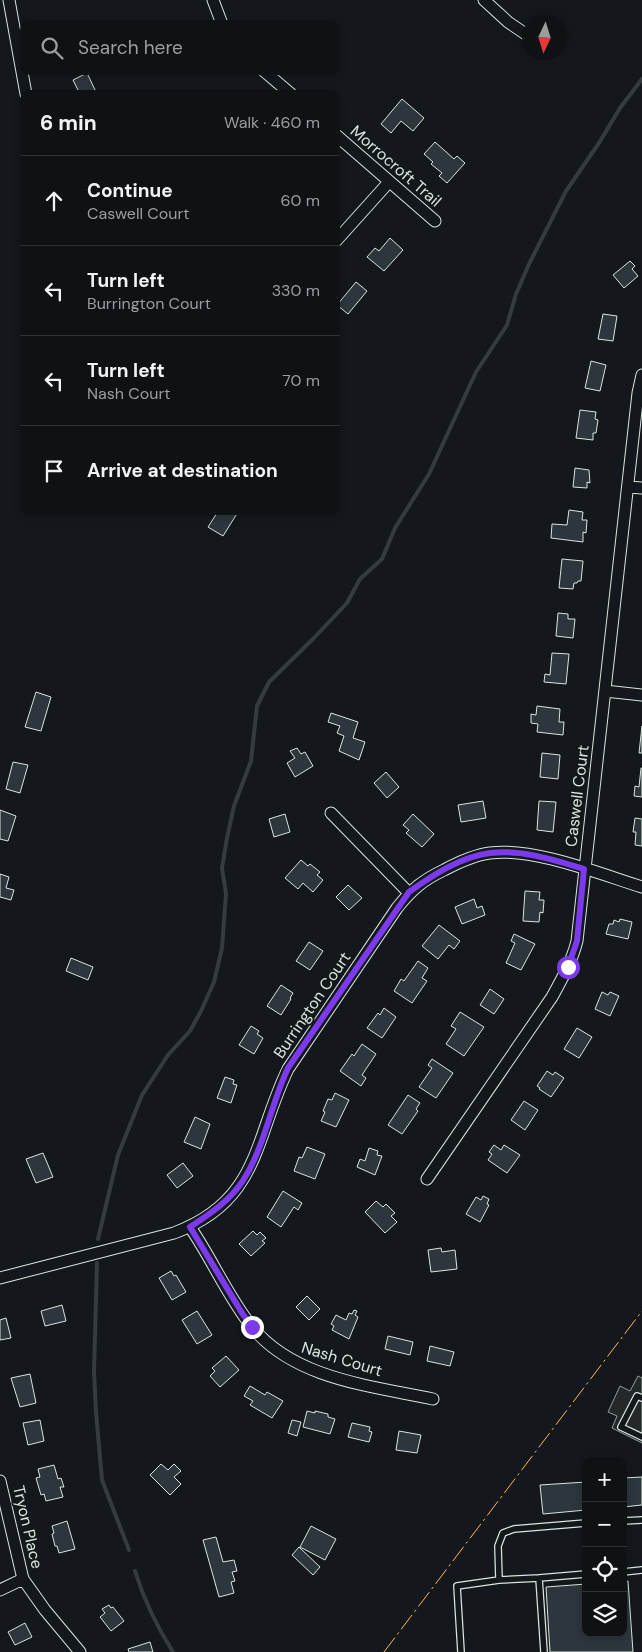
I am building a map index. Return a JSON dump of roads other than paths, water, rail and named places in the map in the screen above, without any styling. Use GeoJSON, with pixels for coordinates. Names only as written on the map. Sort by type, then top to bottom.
{"type":"FeatureCollection","features":[{"type":"Feature","properties":{"kind":"street"},"geometry":{"type":"LineString","coordinates":[[9,0],[20,61]]}},
{"type":"Feature","properties":{"kind":"street"},"geometry":{"type":"LineString","coordinates":[[212,0],[220,20]]}},
{"type":"Feature","properties":{"kind":"street"},"geometry":{"type":"LineString","coordinates":[[484,0],[508,22],[522,32]]}},
{"type":"Feature","properties":{"kind":"street"},"geometry":{"type":"LineString","coordinates":[[23,75],[25,90]]}},
{"type":"Feature","properties":{"kind":"street"},"geometry":{"type":"LineString","coordinates":[[269,75],[286,90]]}},
{"type":"Feature","properties":{"kind":"street","name":"Morrocroft Trail"},"geometry":{"type":"LineString","coordinates":[[340,138],[388,182],[435,221]]}},
{"type":"Feature","properties":{"kind":"street"},"geometry":{"type":"LineString","coordinates":[[340,236],[388,182]]}},
{"type":"Feature","properties":{"kind":"street","name":"Caswell Court"},"geometry":{"type":"LineString","coordinates":[[426,1179],[552,997],[568,967],[577,941],[638,393],[642,375]]}},
{"type":"Feature","properties":{"kind":"street"},"geometry":{"type":"LineString","coordinates":[[628,488],[642,488]]}},
{"type":"Feature","properties":{"kind":"street"},"geometry":{"type":"LineString","coordinates":[[605,691],[642,695]]}},
{"type":"Feature","properties":{"kind":"street"},"geometry":{"type":"LineString","coordinates":[[331,813],[409,892]]}},
{"type":"Feature","properties":{"kind":"street","name":"Burrington Court"},"geometry":{"type":"LineString","coordinates":[[0,1278],[174,1233],[190,1227],[222,1204],[244,1180],[258,1149],[288,1068],[409,892],[430,877],[459,862],[491,853],[510,853],[541,857],[642,887]]}},
{"type":"Feature","properties":{"kind":"street","name":"Nash Court"},"geometry":{"type":"LineString","coordinates":[[190,1227],[242,1313],[263,1340],[278,1352],[310,1370],[433,1399]]}},
{"type":"Feature","properties":{"kind":"street","name":"Tryon Place"},"geometry":{"type":"LineString","coordinates":[[0,1481],[23,1579],[45,1610],[80,1652]]}},
{"type":"Feature","properties":{"kind":"street"},"geometry":{"type":"LineString","coordinates":[[0,1590],[23,1579]]}},
{"type":"Feature","properties":{"kind":"lane"},"geometry":{"type":"LineString","coordinates":[[642,1398],[637,1396],[621,1427],[642,1438]]}},
{"type":"Feature","properties":{"kind":"lane"},"geometry":{"type":"LineString","coordinates":[[627,1521],[642,1520]]}},
{"type":"Feature","properties":{"kind":"lane"},"geometry":{"type":"LineString","coordinates":[[499,1580],[498,1546],[503,1533],[514,1529],[582,1524]]}},
{"type":"Feature","properties":{"kind":"lane"},"geometry":{"type":"LineString","coordinates":[[627,1572],[642,1570]]}},
{"type":"Feature","properties":{"kind":"lane"},"geometry":{"type":"LineString","coordinates":[[462,1652],[457,1586],[499,1580],[582,1574]]}},
{"type":"Feature","properties":{"kind":"lane"},"geometry":{"type":"LineString","coordinates":[[539,1578],[544,1652]]}},
{"type":"Feature","properties":{"kind":"waterway"},"geometry":{"type":"LineString","coordinates":[[98,1239],[118,1155],[142,1095],[168,1055],[190,1031],[214,982],[222,948],[226,894],[222,868],[234,806],[251,761],[257,706],[269,682],[347,603],[360,579],[382,559],[395,528],[429,474],[476,372],[507,325],[516,294],[529,264],[566,191],[620,108],[642,79]]}},
{"type":"Feature","properties":{"kind":"waterway"},"geometry":{"type":"LineString","coordinates":[[97,1263],[94,1371],[102,1480],[129,1550]]}},
{"type":"Feature","properties":{"kind":"waterway"},"geometry":{"type":"LineString","coordinates":[[135,1571],[151,1613],[173,1652]]}}]}
